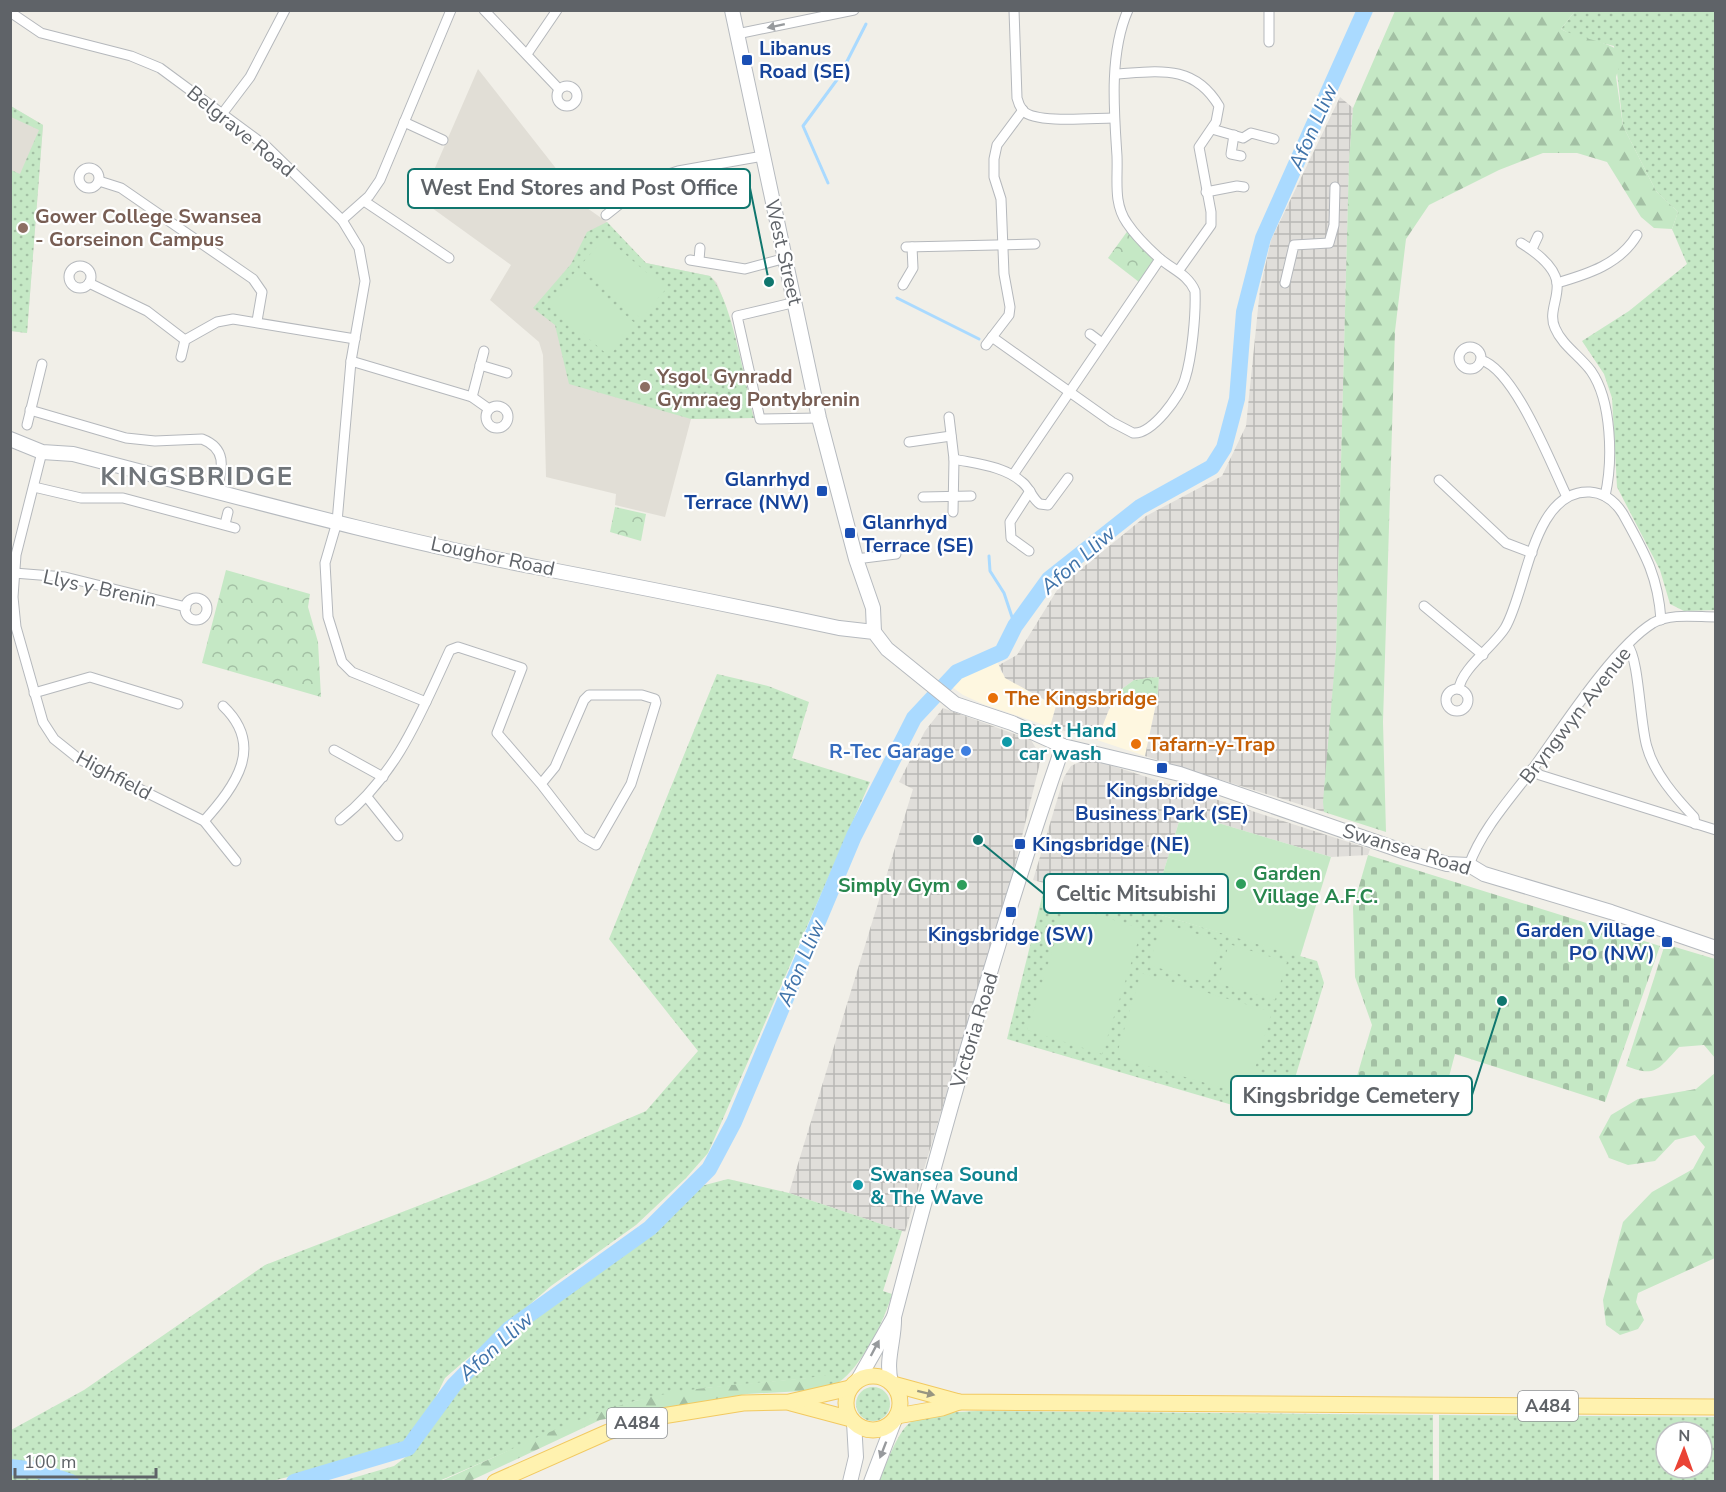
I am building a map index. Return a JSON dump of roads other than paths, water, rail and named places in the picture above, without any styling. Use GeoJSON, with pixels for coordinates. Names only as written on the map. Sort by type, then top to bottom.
{"type":"FeatureCollection","features":[{"type":"Feature","properties":{"kind":"main road","name":"West Street"},"geometry":{"type":"LineString","coordinates":[[732,10],[819,418],[856,560],[873,608],[874,632]]}},
{"type":"Feature","properties":{"kind":"main road","name":"Loughor Road"},"geometry":{"type":"LineString","coordinates":[[10,439],[42,452],[73,454],[337,522],[541,568],[591,576],[839,628],[874,632]]}},
{"type":"Feature","properties":{"kind":"main road","name":"Swansea Road"},"geometry":{"type":"LineString","coordinates":[[874,632],[887,649],[955,704],[1012,723],[1063,746],[1180,774],[1447,864],[1468,865],[1484,874],[1611,912],[1716,948]]}},
{"type":"Feature","properties":{"kind":"main road","name":"Victoria Road"},"geometry":{"type":"LineString","coordinates":[[854,1384],[894,1317],[943,1136],[1027,853],[1063,746]]}},
{"type":"Feature","properties":{"kind":"main road","name":"Victoria Road"},"geometry":{"type":"LineString","coordinates":[[892,1383],[888,1364],[895,1334],[894,1317]]}},
{"type":"Feature","properties":{"kind":"main road"},"geometry":{"type":"LineString","coordinates":[[850,1482],[856,1456],[853,1421],[846,1404],[854,1384],[874,1375],[892,1383],[900,1402],[871,1482]]}},
{"type":"Feature","properties":{"kind":"main road","name":"A484"},"geometry":{"type":"LineString","coordinates":[[892,1383],[959,1402],[1716,1407]]}},
{"type":"Feature","properties":{"kind":"main road","name":"A484"},"geometry":{"type":"LineString","coordinates":[[495,1482],[608,1432],[656,1417],[743,1403],[789,1402],[854,1384]]}},
{"type":"Feature","properties":{"kind":"main road","name":"A484"},"geometry":{"type":"LineString","coordinates":[[789,1402],[853,1421]]}},
{"type":"Feature","properties":{"kind":"main road","name":"A484"},"geometry":{"type":"LineString","coordinates":[[896,1418],[959,1402]]}},
{"type":"Feature","properties":{"kind":"main road"},"geometry":{"type":"LineString","coordinates":[[853,1421],[874,1430],[889,1425],[896,1418]]}},
{"type":"Feature","properties":{"kind":"street"},"geometry":{"type":"LineString","coordinates":[[222,114],[250,77],[285,10]]}},
{"type":"Feature","properties":{"kind":"street"},"geometry":{"type":"LineString","coordinates":[[342,220],[363,201],[380,180],[451,10]]}},
{"type":"Feature","properties":{"kind":"street"},"geometry":{"type":"LineString","coordinates":[[484,10],[559,89]]}},
{"type":"Feature","properties":{"kind":"street"},"geometry":{"type":"LineString","coordinates":[[527,54],[557,10]]}},
{"type":"Feature","properties":{"kind":"street"},"geometry":{"type":"LineString","coordinates":[[737,34],[854,10]]}},
{"type":"Feature","properties":{"kind":"street"},"geometry":{"type":"LineString","coordinates":[[1014,10],[1017,98],[1023,110],[1034,117],[1113,118]]}},
{"type":"Feature","properties":{"kind":"street"},"geometry":{"type":"LineString","coordinates":[[992,337],[1069,389],[1112,422],[1133,433],[1148,430],[1180,390],[1188,366],[1195,291],[1179,270],[1160,259],[1128,224],[1119,209],[1113,118],[1119,35],[1128,10]]}},
{"type":"Feature","properties":{"kind":"street"},"geometry":{"type":"LineString","coordinates":[[1269,10],[1269,42]]}},
{"type":"Feature","properties":{"kind":"street","name":"Belgrave Road"},"geometry":{"type":"LineString","coordinates":[[10,12],[41,33],[131,56],[160,68],[267,147],[342,220],[359,248],[365,281],[351,361],[337,522],[325,563],[328,617],[342,662],[352,672],[426,702]]}},
{"type":"Feature","properties":{"kind":"street"},"geometry":{"type":"LineString","coordinates":[[1116,74],[1174,72],[1190,77],[1211,92],[1219,106],[1219,114],[1212,129],[1199,147],[1211,225],[1179,270]]}},
{"type":"Feature","properties":{"kind":"street"},"geometry":{"type":"LineString","coordinates":[[986,345],[1009,315],[1010,307],[1004,274],[1001,199],[994,177],[994,159],[997,145],[1023,110]]}},
{"type":"Feature","properties":{"kind":"street"},"geometry":{"type":"LineString","coordinates":[[404,122],[443,140]]}},
{"type":"Feature","properties":{"kind":"street"},"geometry":{"type":"LineString","coordinates":[[1212,129],[1243,138],[1251,133],[1274,139]]}},
{"type":"Feature","properties":{"kind":"street"},"geometry":{"type":"LineString","coordinates":[[1234,135],[1231,154],[1241,156]]}},
{"type":"Feature","properties":{"kind":"street"},"geometry":{"type":"LineString","coordinates":[[606,215],[650,180],[678,171],[763,156]]}},
{"type":"Feature","properties":{"kind":"street"},"geometry":{"type":"LineString","coordinates":[[99,181],[120,188],[253,279],[262,292],[257,321]]}},
{"type":"Feature","properties":{"kind":"street"},"geometry":{"type":"LineString","coordinates":[[1206,192],[1237,186],[1244,187]]}},
{"type":"Feature","properties":{"kind":"street"},"geometry":{"type":"LineString","coordinates":[[1285,283],[1294,245],[1317,246],[1329,243],[1334,225],[1335,188]]}},
{"type":"Feature","properties":{"kind":"street"},"geometry":{"type":"LineString","coordinates":[[363,201],[448,258]]}},
{"type":"Feature","properties":{"kind":"street"},"geometry":{"type":"LineString","coordinates":[[1557,283],[1606,265],[1634,248],[1637,235]]}},
{"type":"Feature","properties":{"kind":"street"},"geometry":{"type":"LineString","coordinates":[[1532,249],[1538,236]]}},
{"type":"Feature","properties":{"kind":"street"},"geometry":{"type":"LineString","coordinates":[[1521,243],[1532,249],[1550,267],[1557,283],[1552,312],[1555,328],[1600,386],[1611,457],[1605,496]]}},
{"type":"Feature","properties":{"kind":"street"},"geometry":{"type":"LineString","coordinates":[[903,285],[913,268],[909,247],[1035,244]]}},
{"type":"Feature","properties":{"kind":"street"},"geometry":{"type":"LineString","coordinates":[[700,248],[694,260],[745,269],[786,258]]}},
{"type":"Feature","properties":{"kind":"street"},"geometry":{"type":"LineString","coordinates":[[1013,475],[1069,389],[1160,259]]}},
{"type":"Feature","properties":{"kind":"street"},"geometry":{"type":"LineString","coordinates":[[89,283],[147,311],[185,340]]}},
{"type":"Feature","properties":{"kind":"street"},"geometry":{"type":"LineString","coordinates":[[796,302],[737,315],[760,419],[819,418]]}},
{"type":"Feature","properties":{"kind":"street"},"geometry":{"type":"LineString","coordinates":[[181,357],[185,340],[217,322],[233,319],[257,321],[355,339]]}},
{"type":"Feature","properties":{"kind":"street"},"geometry":{"type":"LineString","coordinates":[[1089,334],[1102,343]]}},
{"type":"Feature","properties":{"kind":"street"},"geometry":{"type":"LineString","coordinates":[[472,397],[484,351]]}},
{"type":"Feature","properties":{"kind":"street"},"geometry":{"type":"LineString","coordinates":[[1481,360],[1499,370],[1516,393],[1568,497]]}},
{"type":"Feature","properties":{"kind":"street"},"geometry":{"type":"LineString","coordinates":[[351,361],[472,397],[489,409]]}},
{"type":"Feature","properties":{"kind":"street"},"geometry":{"type":"LineString","coordinates":[[27,425],[42,364]]}},
{"type":"Feature","properties":{"kind":"street"},"geometry":{"type":"LineString","coordinates":[[480,365],[507,373]]}},
{"type":"Feature","properties":{"kind":"street"},"geometry":{"type":"LineString","coordinates":[[30,410],[126,438],[155,441],[202,439],[210,442],[222,458],[217,491]]}},
{"type":"Feature","properties":{"kind":"street"},"geometry":{"type":"LineString","coordinates":[[949,417],[954,459],[953,512]]}},
{"type":"Feature","properties":{"kind":"street"},"geometry":{"type":"LineString","coordinates":[[909,442],[951,436]]}},
{"type":"Feature","properties":{"kind":"street","name":"Highfield"},"geometry":{"type":"LineString","coordinates":[[42,452],[16,555],[13,597],[16,627],[43,722],[54,739],[79,759],[204,821],[236,861]]}},
{"type":"Feature","properties":{"kind":"street"},"geometry":{"type":"LineString","coordinates":[[954,459],[997,468],[1013,475],[1029,491],[1036,502],[1048,505],[1068,478]]}},
{"type":"Feature","properties":{"kind":"street"},"geometry":{"type":"LineString","coordinates":[[1439,480],[1445,493],[1506,543],[1532,554]]}},
{"type":"Feature","properties":{"kind":"street"},"geometry":{"type":"LineString","coordinates":[[34,487],[81,498],[123,498],[235,528]]}},
{"type":"Feature","properties":{"kind":"street"},"geometry":{"type":"LineString","coordinates":[[1029,491],[1010,522],[1011,538],[1029,552]]}},
{"type":"Feature","properties":{"kind":"street"},"geometry":{"type":"LineString","coordinates":[[1459,689],[1461,679],[1506,627],[1544,522],[1568,497],[1582,492],[1605,496],[1621,510],[1656,578],[1660,620]]}},
{"type":"Feature","properties":{"kind":"street"},"geometry":{"type":"LineString","coordinates":[[923,497],[972,496]]}},
{"type":"Feature","properties":{"kind":"street"},"geometry":{"type":"LineString","coordinates":[[225,524],[228,512]]}},
{"type":"Feature","properties":{"kind":"street"},"geometry":{"type":"LineString","coordinates":[[856,560],[896,554]]}},
{"type":"Feature","properties":{"kind":"street","name":"Llys y Brenin"},"geometry":{"type":"LineString","coordinates":[[14,573],[66,577],[186,607]]}},
{"type":"Feature","properties":{"kind":"street"},"geometry":{"type":"LineString","coordinates":[[1424,606],[1483,655]]}},
{"type":"Feature","properties":{"kind":"street","name":"Bryngwyn Avenue"},"geometry":{"type":"LineString","coordinates":[[1468,865],[1475,848],[1600,677],[1644,630],[1660,620],[1680,616],[1716,617]]}},
{"type":"Feature","properties":{"kind":"street"},"geometry":{"type":"LineString","coordinates":[[1628,646],[1634,657],[1639,713],[1647,750],[1660,775],[1694,817],[1695,824]]}},
{"type":"Feature","properties":{"kind":"street"},"geometry":{"type":"LineString","coordinates":[[340,820],[368,797],[390,770],[450,650],[458,647],[522,668],[497,733],[582,837],[597,845],[631,784],[656,703],[655,699],[642,695],[589,695],[584,700],[555,766],[541,784]]}},
{"type":"Feature","properties":{"kind":"street"},"geometry":{"type":"LineString","coordinates":[[34,693],[90,677],[178,704]]}},
{"type":"Feature","properties":{"kind":"street"},"geometry":{"type":"LineString","coordinates":[[204,821],[226,797],[245,751],[241,727],[223,706]]}},
{"type":"Feature","properties":{"kind":"street"},"geometry":{"type":"LineString","coordinates":[[334,750],[383,777]]}},
{"type":"Feature","properties":{"kind":"street"},"geometry":{"type":"LineString","coordinates":[[1532,769],[1540,775],[1716,831]]}},
{"type":"Feature","properties":{"kind":"street"},"geometry":{"type":"LineString","coordinates":[[368,797],[398,836]]}},
{"type":"Feature","properties":{"kind":"waterway","name":"Afon Lliw"},"geometry":{"type":"LineString","coordinates":[[294,1482],[408,1448],[454,1385],[509,1329],[650,1228],[709,1169],[734,1122],[854,836],[914,718],[957,672],[1002,652],[1015,626],[1049,579],[1140,507],[1212,467],[1224,448],[1237,399],[1244,312],[1263,238],[1365,10]]}},
{"type":"Feature","properties":{"kind":"waterway"},"geometry":{"type":"LineString","coordinates":[[828,183],[803,126],[839,77],[866,24]]}},
{"type":"Feature","properties":{"kind":"waterway"},"geometry":{"type":"LineString","coordinates":[[897,298],[979,339]]}},
{"type":"Feature","properties":{"kind":"waterway"},"geometry":{"type":"LineString","coordinates":[[989,556],[990,571],[1004,593],[1015,626]]}},
{"type":"Feature","properties":{"kind":"waterway","name":"Afon Lliw"},"geometry":{"type":"LineString","coordinates":[[10,1467],[37,1470],[71,1482]]}},
{"type":"Feature","properties":{"kind":"place","name":"Libanus Road (SE)"},"geometry":{"type":"Point","coordinates":[747,60]}},
{"type":"Feature","properties":{"kind":"place","name":"Gower College Swansea - Gorseinon Campus"},"geometry":{"type":"Point","coordinates":[23,228]}},
{"type":"Feature","properties":{"kind":"place","name":"West End Stores and Post Office"},"geometry":{"type":"Point","coordinates":[769,282]}},
{"type":"Feature","properties":{"kind":"place","name":"Ysgol Gynradd Gymraeg Pontybrenin"},"geometry":{"type":"Point","coordinates":[645,387]}},
{"type":"Feature","properties":{"kind":"place","name":"Glanrhyd Terrace (NW)"},"geometry":{"type":"Point","coordinates":[822,491]}},
{"type":"Feature","properties":{"kind":"place","name":"Glanrhyd Terrace (SE)"},"geometry":{"type":"Point","coordinates":[850,533]}},
{"type":"Feature","properties":{"kind":"place","name":"The Kingsbridge"},"geometry":{"type":"Point","coordinates":[993,698]}},
{"type":"Feature","properties":{"kind":"place","name":"Best Hand car wash"},"geometry":{"type":"Point","coordinates":[1007,742]}},
{"type":"Feature","properties":{"kind":"place","name":"Tafarn-y-Trap"},"geometry":{"type":"Point","coordinates":[1136,744]}},
{"type":"Feature","properties":{"kind":"place","name":"R-Tec Garage"},"geometry":{"type":"Point","coordinates":[966,751]}},
{"type":"Feature","properties":{"kind":"place","name":"Kingsbridge Business Park (SE)"},"geometry":{"type":"Point","coordinates":[1162,768]}},
{"type":"Feature","properties":{"kind":"place","name":"Celtic Mitsubishi"},"geometry":{"type":"Point","coordinates":[978,840]}},
{"type":"Feature","properties":{"kind":"place","name":"Kingsbridge (NE)"},"geometry":{"type":"Point","coordinates":[1020,844]}},
{"type":"Feature","properties":{"kind":"place","name":"Garden Village A.F.C."},"geometry":{"type":"Point","coordinates":[1241,884]}},
{"type":"Feature","properties":{"kind":"place","name":"Simply Gym"},"geometry":{"type":"Point","coordinates":[962,885]}},
{"type":"Feature","properties":{"kind":"place","name":"Kingsbridge (SW)"},"geometry":{"type":"Point","coordinates":[1011,912]}},
{"type":"Feature","properties":{"kind":"place","name":"Garden Village PO (NW)"},"geometry":{"type":"Point","coordinates":[1667,942]}},
{"type":"Feature","properties":{"kind":"place","name":"Kingsbridge Cemetery"},"geometry":{"type":"Point","coordinates":[1502,1001]}},
{"type":"Feature","properties":{"kind":"place","name":"Swansea Sound & The Wave"},"geometry":{"type":"Point","coordinates":[858,1185]}},
{"type":"Feature","properties":{"kind":"district","name":"KINGSBRIDGE"},"geometry":{"type":"Point","coordinates":[197,476]}}]}
